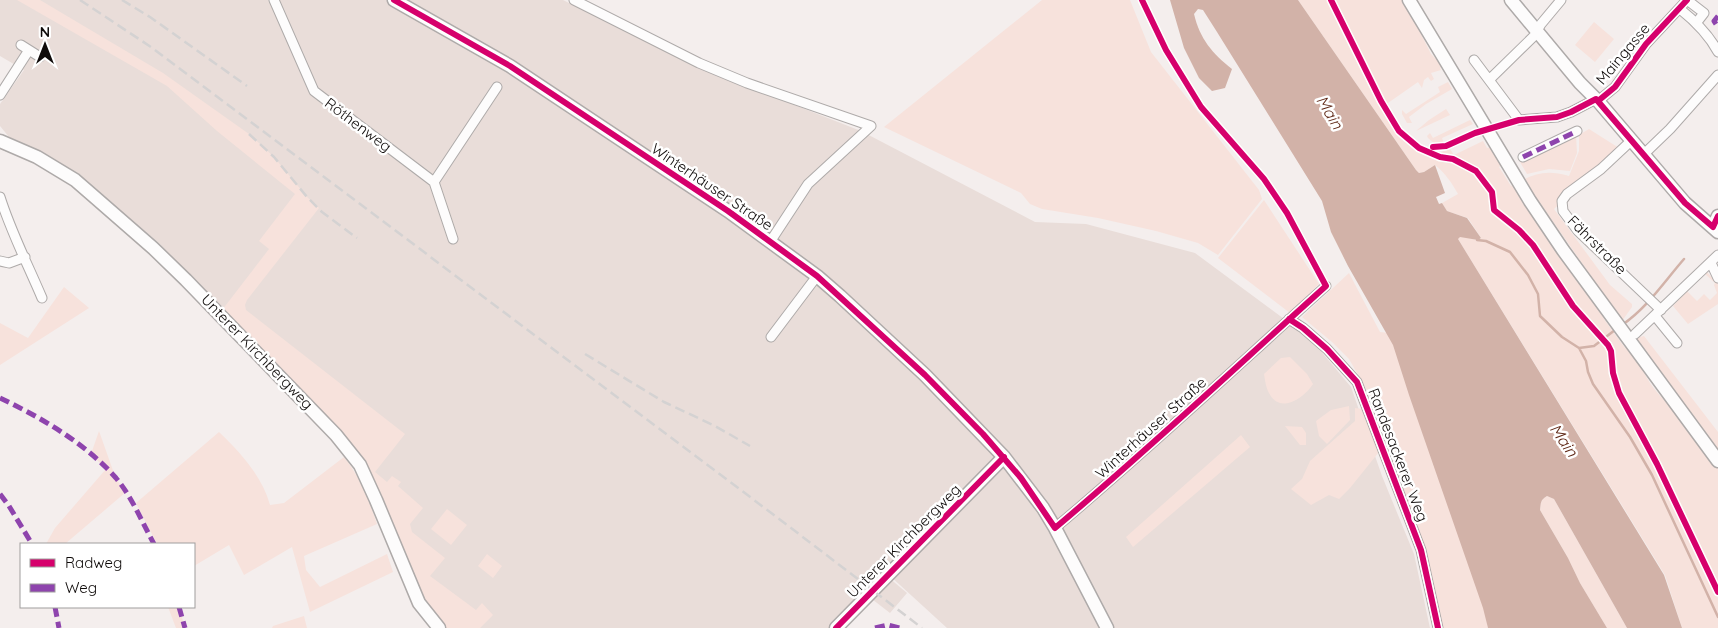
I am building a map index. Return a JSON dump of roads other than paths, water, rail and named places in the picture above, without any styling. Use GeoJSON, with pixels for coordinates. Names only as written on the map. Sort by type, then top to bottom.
{"type":"FeatureCollection","features":[{"type":"Feature","properties":{"kind":"main road","name":"Winterhäuser Straße"},"geometry":{"type":"LineString","coordinates":[[394,0],[510,66],[728,211],[817,276],[925,375],[1004,457],[1056,528],[1107,628]]}},
{"type":"Feature","properties":{"kind":"main road"},"geometry":{"type":"LineString","coordinates":[[1409,0],[1530,201],[1616,324],[1632,338],[1718,460]]}},
{"type":"Feature","properties":{"kind":"main road"},"geometry":{"type":"LineString","coordinates":[[1510,0],[1685,203],[1716,225]]}},
{"type":"Feature","properties":{"kind":"main road","name":"Unterer Kirchbergweg"},"geometry":{"type":"LineString","coordinates":[[0,141],[37,158],[71,178],[153,248],[213,307],[336,435],[360,465],[419,603],[439,628]]}},
{"type":"Feature","properties":{"kind":"main road","name":"Unterer Kirchbergweg"},"geometry":{"type":"LineString","coordinates":[[836,628],[1004,457]]}},
{"type":"Feature","properties":{"kind":"street","name":"Röthenweg"},"geometry":{"type":"LineString","coordinates":[[274,0],[314,91],[434,182]]}},
{"type":"Feature","properties":{"kind":"street","name":"Winterhäuser Straße"},"geometry":{"type":"LineString","coordinates":[[574,0],[699,63],[746,84],[871,126],[808,184],[770,242]]}},
{"type":"Feature","properties":{"kind":"street"},"geometry":{"type":"LineString","coordinates":[[1474,60],[1490,80],[1537,31],[1561,0]]}},
{"type":"Feature","properties":{"kind":"street"},"geometry":{"type":"LineString","coordinates":[[1687,0],[1704,13],[1697,22]]}},
{"type":"Feature","properties":{"kind":"street","name":"Maingasse"},"geometry":{"type":"LineString","coordinates":[[1490,80],[1519,120],[1557,117],[1571,112],[1597,100],[1614,87],[1646,44],[1687,0]]}},
{"type":"Feature","properties":{"kind":"street"},"geometry":{"type":"LineString","coordinates":[[1680,9],[1697,22],[1718,52]]}},
{"type":"Feature","properties":{"kind":"street"},"geometry":{"type":"LineString","coordinates":[[0,95],[25,48],[40,57]]}},
{"type":"Feature","properties":{"kind":"street"},"geometry":{"type":"LineString","coordinates":[[1644,154],[1670,129],[1718,75]]}},
{"type":"Feature","properties":{"kind":"street"},"geometry":{"type":"LineString","coordinates":[[453,239],[434,182],[497,87]]}},
{"type":"Feature","properties":{"kind":"street"},"geometry":{"type":"LineString","coordinates":[[1523,157],[1577,130]]}},
{"type":"Feature","properties":{"kind":"street","name":"Fährstraße"},"geometry":{"type":"LineString","coordinates":[[1632,140],[1601,168],[1567,194],[1562,202],[1563,211],[1578,231],[1653,300],[1677,343]]}},
{"type":"Feature","properties":{"kind":"street"},"geometry":{"type":"LineString","coordinates":[[0,197],[13,233],[42,298]]}},
{"type":"Feature","properties":{"kind":"street"},"geometry":{"type":"LineString","coordinates":[[1632,338],[1718,255]]}},
{"type":"Feature","properties":{"kind":"street"},"geometry":{"type":"LineString","coordinates":[[0,261],[9,263],[25,258]]}},
{"type":"Feature","properties":{"kind":"street"},"geometry":{"type":"LineString","coordinates":[[1711,263],[1718,278]]}},
{"type":"Feature","properties":{"kind":"street"},"geometry":{"type":"LineString","coordinates":[[771,337],[817,276]]}},
{"type":"Feature","properties":{"kind":"street","name":"Winterhäuser Straße"},"geometry":{"type":"LineString","coordinates":[[1056,528],[1218,385],[1326,286]]}},
{"type":"Feature","properties":{"kind":"street","name":"Randesackerer Weg"},"geometry":{"type":"LineString","coordinates":[[1289,319],[1303,328],[1327,349],[1357,382],[1421,550],[1438,628]]}},
{"type":"Feature","properties":{"kind":"water","name":"Main"},"geometry":{"type":"Polygon","coordinates":[[[1170,0],[1298,0],[1416,170],[1419,173],[1424,172],[1435,165],[1445,193],[1436,197],[1439,204],[1442,203],[1447,211],[1467,218],[1481,238],[1478,240],[1460,237],[1458,239],[1664,575],[1682,628],[1627,628],[1554,499],[1547,496],[1542,500],[1540,510],[1607,628],[1488,628],[1483,608],[1393,345],[1331,232],[1322,201],[1203,10],[1198,9],[1194,14],[1203,38],[1218,57],[1232,69],[1225,88],[1212,91],[1199,78],[1184,48],[1170,0]]]}},
{"type":"Feature","properties":{"kind":"waterway"},"geometry":{"type":"LineString","coordinates":[[1477,240],[1486,241],[1510,252],[1528,275],[1538,294],[1540,316],[1562,337],[1579,348],[1586,361],[1593,384],[1630,437],[1652,475],[1718,617]]}},
{"type":"Feature","properties":{"kind":"waterway"},"geometry":{"type":"LineString","coordinates":[[1622,325],[1647,303],[1684,259]]}},
{"type":"Feature","properties":{"kind":"waterway"},"geometry":{"type":"LineString","coordinates":[[1579,348],[1594,346],[1615,330]]}},
{"type":"Feature","properties":{"kind":"railway"},"geometry":{"type":"LineString","coordinates":[[80,0],[151,47],[922,628]]}},
{"type":"Feature","properties":{"kind":"railway"},"geometry":{"type":"LineString","coordinates":[[122,0],[150,17],[247,86]]}},
{"type":"Feature","properties":{"kind":"railway"},"geometry":{"type":"LineString","coordinates":[[249,134],[274,157],[322,212],[357,238]]}},
{"type":"Feature","properties":{"kind":"railway"},"geometry":{"type":"LineString","coordinates":[[585,354],[664,402],[715,426],[750,446]]}}]}
